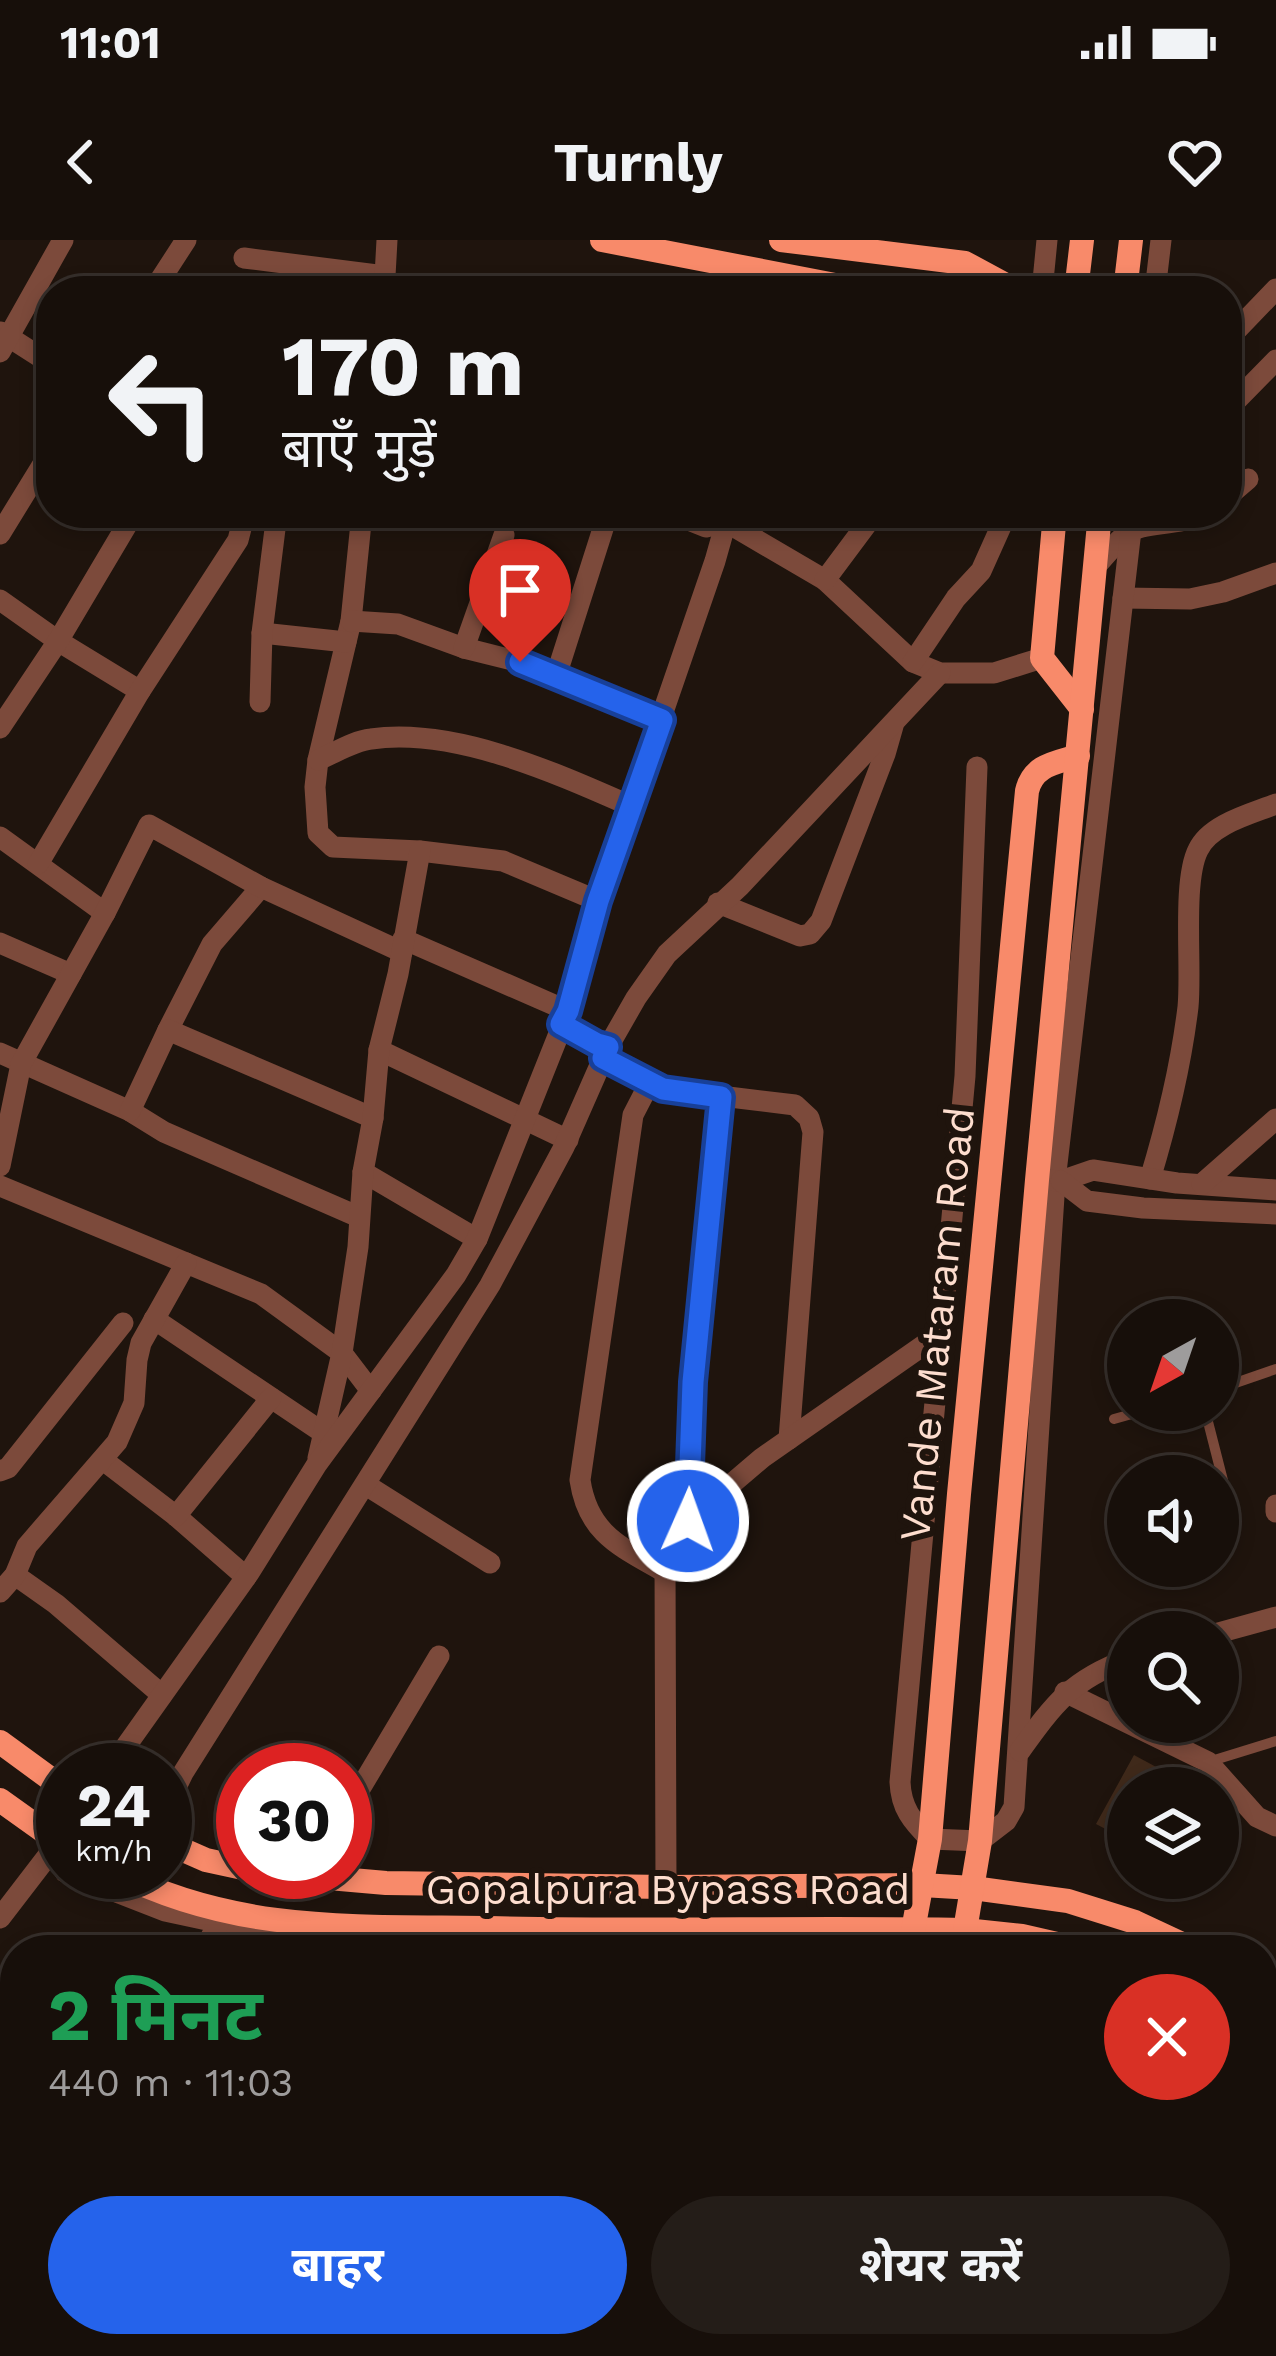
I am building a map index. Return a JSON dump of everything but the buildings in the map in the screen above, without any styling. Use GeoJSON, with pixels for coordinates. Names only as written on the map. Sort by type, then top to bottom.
{"type":"FeatureCollection","features":[{"type":"Feature","properties":{"kind":"main road"},"geometry":{"type":"LineString","coordinates":[[602,240],[786,276]]}},
{"type":"Feature","properties":{"kind":"main road"},"geometry":{"type":"LineString","coordinates":[[1078,276],[1082,240]]}},
{"type":"Feature","properties":{"kind":"main road"},"geometry":{"type":"LineString","coordinates":[[1127,276],[1131,240]]}},
{"type":"Feature","properties":{"kind":"main road"},"geometry":{"type":"LineString","coordinates":[[791,241],[965,262],[988,276]]}},
{"type":"Feature","properties":{"kind":"main road"},"geometry":{"type":"LineString","coordinates":[[1054,528],[1042,658],[1082,710]]}},
{"type":"Feature","properties":{"kind":"main road","name":"Vande Mataram Road"},"geometry":{"type":"LineString","coordinates":[[965,1930],[980,1841],[1051,1181],[1078,756],[1098,528]]}},
{"type":"Feature","properties":{"kind":"main road","name":"Vande Mataram Road"},"geometry":{"type":"LineString","coordinates":[[913,1930],[930,1839],[1027,791],[1037,771],[1078,756]]}},
{"type":"Feature","properties":{"kind":"main road"},"geometry":{"type":"LineString","coordinates":[[0,1742],[36,1768]]}},
{"type":"Feature","properties":{"kind":"main road"},"geometry":{"type":"LineString","coordinates":[[0,1799],[36,1833]]}},
{"type":"Feature","properties":{"kind":"main road","name":"Gopalpura Bypass Road"},"geometry":{"type":"LineString","coordinates":[[372,1882],[973,1888],[1054,1900],[1135,1922],[1163,1935]]}},
{"type":"Feature","properties":{"kind":"main road","name":"Gopalpura Bypass Road"},"geometry":{"type":"LineString","coordinates":[[183,1899],[248,1917],[298,1924],[499,1935]]}},
{"type":"Feature","properties":{"kind":"main road"},"geometry":{"type":"LineString","coordinates":[[1044,1935],[1054,1900]]}},
{"type":"Feature","properties":{"kind":"main road","name":"Gopalpura Bypass Road"},"geometry":{"type":"LineString","coordinates":[[882,1935],[913,1930],[1004,1935]]}},
{"type":"Feature","properties":{"kind":"street"},"geometry":{"type":"LineString","coordinates":[[41,276],[63,240]]}},
{"type":"Feature","properties":{"kind":"street"},"geometry":{"type":"LineString","coordinates":[[163,276],[186,240]]}},
{"type":"Feature","properties":{"kind":"street"},"geometry":{"type":"LineString","coordinates":[[384,276],[387,240]]}},
{"type":"Feature","properties":{"kind":"street"},"geometry":{"type":"LineString","coordinates":[[1043,276],[1047,240]]}},
{"type":"Feature","properties":{"kind":"street"},"geometry":{"type":"LineString","coordinates":[[1157,276],[1161,240]]}},
{"type":"Feature","properties":{"kind":"street"},"geometry":{"type":"LineString","coordinates":[[244,259],[343,276]]}},
{"type":"Feature","properties":{"kind":"street"},"geometry":{"type":"LineString","coordinates":[[36,285],[3,340],[36,356]]}},
{"type":"Feature","properties":{"kind":"street"},"geometry":{"type":"LineString","coordinates":[[1242,326],[1273,298]]}},
{"type":"Feature","properties":{"kind":"street"},"geometry":{"type":"LineString","coordinates":[[1242,395],[1275,362]]}},
{"type":"Feature","properties":{"kind":"street"},"geometry":{"type":"LineString","coordinates":[[0,534],[36,475]]}},
{"type":"Feature","properties":{"kind":"street"},"geometry":{"type":"LineString","coordinates":[[1242,484],[1248,479]]}},
{"type":"Feature","properties":{"kind":"street"},"geometry":{"type":"LineString","coordinates":[[0,728],[125,528]]}},
{"type":"Feature","properties":{"kind":"street"},"geometry":{"type":"LineString","coordinates":[[38,864],[241,528]]}},
{"type":"Feature","properties":{"kind":"street"},"geometry":{"type":"LineString","coordinates":[[260,702],[262,633],[276,528]]}},
{"type":"Feature","properties":{"kind":"street"},"geometry":{"type":"LineString","coordinates":[[360,528],[349,632],[318,760],[318,833],[333,847],[503,861],[598,901]]}},
{"type":"Feature","properties":{"kind":"street"},"geometry":{"type":"LineString","coordinates":[[556,676],[603,528]]}},
{"type":"Feature","properties":{"kind":"street"},"geometry":{"type":"LineString","coordinates":[[129,1743],[246,1577],[317,1464],[477,1239],[564,1018],[598,901],[723,528]]}},
{"type":"Feature","properties":{"kind":"street"},"geometry":{"type":"LineString","coordinates":[[743,528],[825,580],[913,662],[940,673],[994,673],[1042,658]]}},
{"type":"Feature","properties":{"kind":"street"},"geometry":{"type":"LineString","coordinates":[[825,580],[864,528]]}},
{"type":"Feature","properties":{"kind":"street"},"geometry":{"type":"LineString","coordinates":[[913,662],[956,598],[981,571],[1000,528]]}},
{"type":"Feature","properties":{"kind":"street"},"geometry":{"type":"LineString","coordinates":[[1094,568],[1126,528]]}},
{"type":"Feature","properties":{"kind":"street"},"geometry":{"type":"LineString","coordinates":[[977,766],[965,1076],[900,1782],[909,1818],[930,1839],[980,1841],[1006,1821],[1014,1807],[1051,1181],[1131,528]]}},
{"type":"Feature","properties":{"kind":"street"},"geometry":{"type":"LineString","coordinates":[[464,648],[504,536]]}},
{"type":"Feature","properties":{"kind":"street"},"geometry":{"type":"LineString","coordinates":[[1123,598],[1190,599],[1276,574]]}},
{"type":"Feature","properties":{"kind":"street"},"geometry":{"type":"LineString","coordinates":[[0,600],[140,691]]}},
{"type":"Feature","properties":{"kind":"street"},"geometry":{"type":"LineString","coordinates":[[262,633],[349,632],[398,625],[520,662],[662,720]]}},
{"type":"Feature","properties":{"kind":"street"},"geometry":{"type":"LineString","coordinates":[[192,1760],[490,1285],[568,1140],[606,1053],[667,954],[740,886],[940,673]]}},
{"type":"Feature","properties":{"kind":"street"},"geometry":{"type":"LineString","coordinates":[[718,903],[800,936],[809,934],[820,921],[894,722]]}},
{"type":"Feature","properties":{"kind":"street"},"geometry":{"type":"LineString","coordinates":[[318,760],[367,739],[424,737],[536,764],[632,806]]}},
{"type":"Feature","properties":{"kind":"street"},"geometry":{"type":"LineString","coordinates":[[1150,1179],[1176,1082],[1188,1004],[1192,868],[1199,846],[1239,818],[1276,805]]}},
{"type":"Feature","properties":{"kind":"street"},"geometry":{"type":"LineString","coordinates":[[0,1166],[10,1059],[71,974],[149,824],[261,886],[564,1018],[649,1084],[794,1105],[809,1118],[813,1132],[789,1439]]}},
{"type":"Feature","properties":{"kind":"street"},"geometry":{"type":"LineString","coordinates":[[0,837],[105,913]]}},
{"type":"Feature","properties":{"kind":"street"},"geometry":{"type":"LineString","coordinates":[[317,1464],[342,1353],[358,1247],[379,1050],[420,851]]}},
{"type":"Feature","properties":{"kind":"street"},"geometry":{"type":"LineString","coordinates":[[130,1111],[212,944],[261,886]]}},
{"type":"Feature","properties":{"kind":"street"},"geometry":{"type":"LineString","coordinates":[[0,944],[71,974]]}},
{"type":"Feature","properties":{"kind":"street"},"geometry":{"type":"LineString","coordinates":[[168,1030],[373,1118]]}},
{"type":"Feature","properties":{"kind":"street"},"geometry":{"type":"LineString","coordinates":[[379,1050],[568,1140]]}},
{"type":"Feature","properties":{"kind":"street"},"geometry":{"type":"LineString","coordinates":[[10,1059],[358,1217]]}},
{"type":"Feature","properties":{"kind":"street"},"geometry":{"type":"LineString","coordinates":[[649,1084],[633,1114],[580,1480],[584,1506],[594,1523],[619,1546],[666,1573]]}},
{"type":"Feature","properties":{"kind":"street"},"geometry":{"type":"LineString","coordinates":[[688,1521],[693,1382],[721,1097]]}},
{"type":"Feature","properties":{"kind":"street"},"geometry":{"type":"LineString","coordinates":[[1202,1184],[1276,1119]]}},
{"type":"Feature","properties":{"kind":"street"},"geometry":{"type":"LineString","coordinates":[[1051,1181],[1094,1170],[1276,1190]]}},
{"type":"Feature","properties":{"kind":"street"},"geometry":{"type":"LineString","coordinates":[[363,1172],[477,1239]]}},
{"type":"Feature","properties":{"kind":"street"},"geometry":{"type":"LineString","coordinates":[[1051,1181],[1087,1201],[1276,1214]]}},
{"type":"Feature","properties":{"kind":"street"},"geometry":{"type":"LineString","coordinates":[[0,1186],[261,1294],[342,1353],[371,1390]]}},
{"type":"Feature","properties":{"kind":"street"},"geometry":{"type":"LineString","coordinates":[[162,1696],[56,1604],[7,1583],[28,1546],[103,1460],[126,1424],[134,1403],[141,1343],[186,1263]]}},
{"type":"Feature","properties":{"kind":"street"},"geometry":{"type":"LineString","coordinates":[[154,1319],[322,1432]]}},
{"type":"Feature","properties":{"kind":"street"},"geometry":{"type":"LineString","coordinates":[[0,1472],[8,1468],[123,1323]]}},
{"type":"Feature","properties":{"kind":"street"},"geometry":{"type":"LineString","coordinates":[[666,1887],[664,1559],[673,1540],[688,1521],[789,1439],[940,1333]]}},
{"type":"Feature","properties":{"kind":"street"},"geometry":{"type":"LineString","coordinates":[[176,1516],[271,1398]]}},
{"type":"Feature","properties":{"kind":"street"},"geometry":{"type":"LineString","coordinates":[[103,1460],[246,1577]]}},
{"type":"Feature","properties":{"kind":"street"},"geometry":{"type":"LineString","coordinates":[[366,1485],[490,1563]]}},
{"type":"Feature","properties":{"kind":"street"},"geometry":{"type":"LineString","coordinates":[[1239,1627],[1276,1617]]}},
{"type":"Feature","properties":{"kind":"street"},"geometry":{"type":"LineString","coordinates":[[372,1769],[439,1656]]}},
{"type":"Feature","properties":{"kind":"street"},"geometry":{"type":"LineString","coordinates":[[1020,1752],[1065,1692],[1107,1666]]}},
{"type":"Feature","properties":{"kind":"street"},"geometry":{"type":"LineString","coordinates":[[1065,1692],[1208,1762],[1257,1817],[1276,1826]]}},
{"type":"Feature","properties":{"kind":"street"},"geometry":{"type":"LineString","coordinates":[[0,1918],[36,1880]]}},
{"type":"Feature","properties":{"kind":"street"},"geometry":{"type":"LineString","coordinates":[[142,1899],[165,1911],[283,1935]]}},
{"type":"Feature","properties":{"kind":"street"},"geometry":{"type":"LineString","coordinates":[[212,1935],[219,1922]]}},
{"type":"Feature","properties":{"kind":"lane"},"geometry":{"type":"LineString","coordinates":[[1239,1382],[1276,1369]]}},
{"type":"Feature","properties":{"kind":"lane"},"geometry":{"type":"LineString","coordinates":[[1208,1762],[1276,1741]]}},
{"type":"Feature","properties":{"kind":"route"},"geometry":{"type":"LineString","coordinates":[[520,662],[662,720],[598,901],[561,1024],[608,1047],[603,1058],[649,1084],[721,1097],[693,1382],[688,1521]]}}]}
